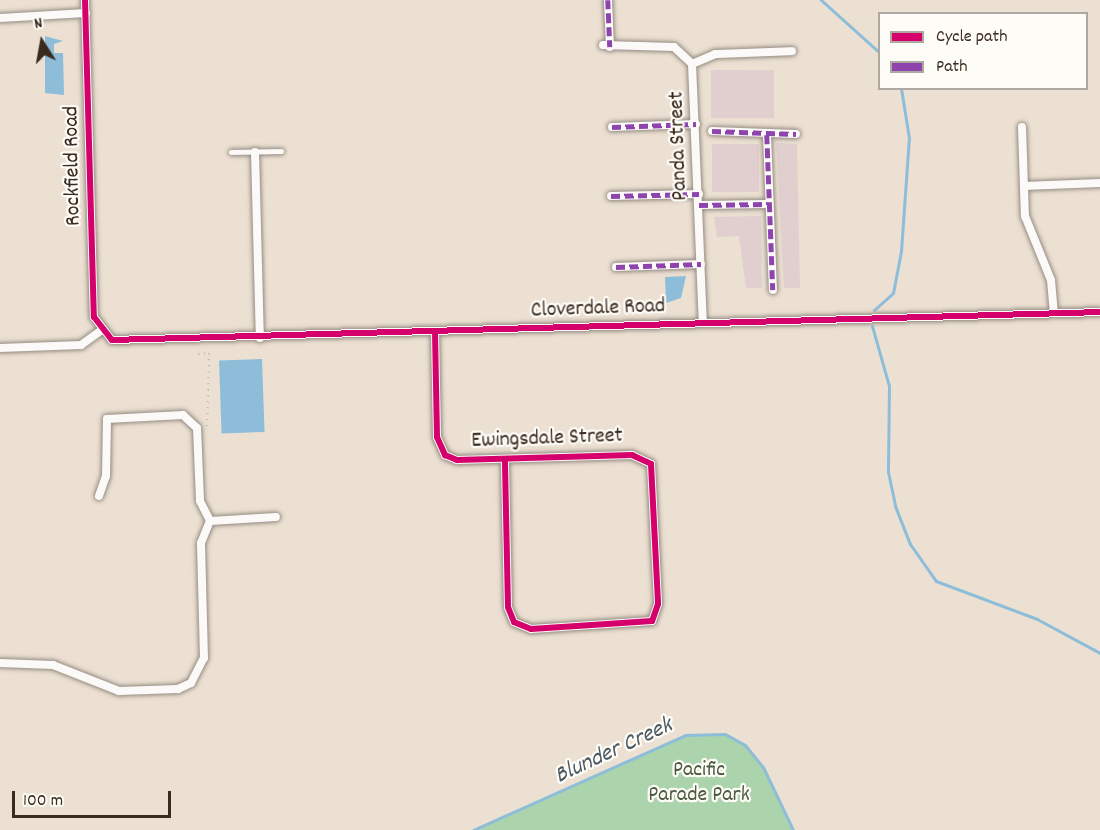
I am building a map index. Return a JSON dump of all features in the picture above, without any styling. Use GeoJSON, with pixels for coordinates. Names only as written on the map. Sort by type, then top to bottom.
{"type":"FeatureCollection","features":[{"type":"Feature","properties":{"kind":"street","name":"Rockfield Road"},"geometry":{"type":"LineString","coordinates":[[85,0],[93,305],[100,331]]}},
{"type":"Feature","properties":{"kind":"street","name":"Panda Street"},"geometry":{"type":"LineString","coordinates":[[608,0],[606,46],[674,47],[692,64],[703,323]]}},
{"type":"Feature","properties":{"kind":"street"},"geometry":{"type":"LineString","coordinates":[[0,18],[86,13]]}},
{"type":"Feature","properties":{"kind":"street"},"geometry":{"type":"LineString","coordinates":[[692,64],[715,54],[792,51]]}},
{"type":"Feature","properties":{"kind":"street"},"geometry":{"type":"LineString","coordinates":[[612,127],[696,124]]}},
{"type":"Feature","properties":{"kind":"street"},"geometry":{"type":"LineString","coordinates":[[1022,127],[1025,216],[1051,280],[1054,312]]}},
{"type":"Feature","properties":{"kind":"street"},"geometry":{"type":"LineString","coordinates":[[712,131],[767,135],[796,134]]}},
{"type":"Feature","properties":{"kind":"street"},"geometry":{"type":"LineString","coordinates":[[767,135],[767,204],[773,290]]}},
{"type":"Feature","properties":{"kind":"street"},"geometry":{"type":"LineString","coordinates":[[255,152],[260,338]]}},
{"type":"Feature","properties":{"kind":"street"},"geometry":{"type":"LineString","coordinates":[[1024,186],[1100,183]]}},
{"type":"Feature","properties":{"kind":"street"},"geometry":{"type":"LineString","coordinates":[[611,196],[699,194]]}},
{"type":"Feature","properties":{"kind":"street"},"geometry":{"type":"LineString","coordinates":[[699,205],[767,204]]}},
{"type":"Feature","properties":{"kind":"street"},"geometry":{"type":"LineString","coordinates":[[616,267],[701,264]]}},
{"type":"Feature","properties":{"kind":"street","name":"Cloverdale Road"},"geometry":{"type":"LineString","coordinates":[[100,331],[112,340],[131,343],[1100,312]]}},
{"type":"Feature","properties":{"kind":"street"},"geometry":{"type":"LineString","coordinates":[[0,348],[81,345],[100,331]]}},
{"type":"Feature","properties":{"kind":"street","name":"Ewingsdale Street"},"geometry":{"type":"LineString","coordinates":[[435,332],[438,445],[457,460],[632,454],[649,461],[658,604],[652,621],[531,629],[514,622],[508,608],[505,459]]}},
{"type":"Feature","properties":{"kind":"street"},"geometry":{"type":"LineString","coordinates":[[0,663],[53,665],[119,691],[191,683],[204,658],[201,543],[210,521],[200,501],[197,428],[179,414],[107,419],[106,476],[99,496]]}},
{"type":"Feature","properties":{"kind":"street"},"geometry":{"type":"LineString","coordinates":[[210,521],[276,518]]}},
{"type":"Feature","properties":{"kind":"lane"},"geometry":{"type":"LineString","coordinates":[[231,152],[281,151]]}},
{"type":"Feature","properties":{"kind":"path"},"geometry":{"type":"LineString","coordinates":[[197,428],[207,427],[204,408],[209,399],[209,353],[198,354]]}},
{"type":"Feature","properties":{"kind":"green space","name":"Pacific Parade Park"},"geometry":{"type":"Polygon","coordinates":[[[725,734],[745,745],[763,767],[793,830],[473,830],[685,735],[725,734]]]}},
{"type":"Feature","properties":{"kind":"water"},"geometry":{"type":"Polygon","coordinates":[[[45,36],[63,41],[54,44],[54,53],[63,53],[64,95],[45,93],[45,36]]]}},
{"type":"Feature","properties":{"kind":"water"},"geometry":{"type":"Polygon","coordinates":[[[686,276],[681,298],[666,303],[665,277],[686,276]]]}},
{"type":"Feature","properties":{"kind":"water"},"geometry":{"type":"Polygon","coordinates":[[[262,359],[265,432],[222,433],[219,361],[262,359]]]}},
{"type":"Feature","properties":{"kind":"building"},"geometry":{"type":"Polygon","coordinates":[[[711,70],[774,70],[774,118],[711,118],[711,70]]]}},
{"type":"Feature","properties":{"kind":"building"},"geometry":{"type":"Polygon","coordinates":[[[776,143],[797,144],[800,288],[784,288],[776,143]]]}},
{"type":"Feature","properties":{"kind":"building"},"geometry":{"type":"Polygon","coordinates":[[[712,144],[759,144],[759,192],[712,192],[712,144]]]}},
{"type":"Feature","properties":{"kind":"building"},"geometry":{"type":"Polygon","coordinates":[[[761,216],[762,288],[746,288],[739,236],[717,237],[714,217],[761,216]]]}},
{"type":"Feature","properties":{"kind":"waterway"},"geometry":{"type":"LineString","coordinates":[[821,0],[878,51]]}},
{"type":"Feature","properties":{"kind":"waterway"},"geometry":{"type":"LineString","coordinates":[[874,310],[893,293],[901,251],[909,138],[901,90]]}},
{"type":"Feature","properties":{"kind":"waterway"},"geometry":{"type":"LineString","coordinates":[[872,326],[889,386],[888,472],[895,506],[910,544],[936,581],[1037,619],[1100,653]]}},
{"type":"Feature","properties":{"kind":"waterway","name":"Blunder Creek"},"geometry":{"type":"LineString","coordinates":[[473,830],[685,735],[725,734],[745,745],[763,767],[793,830]]}},
{"type":"Feature","properties":{"kind":"marked path"},"geometry":{"type":"LineString","coordinates":[[608,0],[610,47]]}},
{"type":"Feature","properties":{"kind":"marked path"},"geometry":{"type":"LineString","coordinates":[[612,127],[696,124]]}},
{"type":"Feature","properties":{"kind":"marked path"},"geometry":{"type":"LineString","coordinates":[[712,131],[796,134]]}},
{"type":"Feature","properties":{"kind":"marked path"},"geometry":{"type":"LineString","coordinates":[[767,135],[773,290]]}},
{"type":"Feature","properties":{"kind":"marked path"},"geometry":{"type":"LineString","coordinates":[[611,196],[699,194]]}},
{"type":"Feature","properties":{"kind":"marked path"},"geometry":{"type":"LineString","coordinates":[[699,205],[767,204]]}},
{"type":"Feature","properties":{"kind":"marked path"},"geometry":{"type":"LineString","coordinates":[[616,267],[701,264]]}},
{"type":"Feature","properties":{"kind":"cycle path"},"geometry":{"type":"LineString","coordinates":[[85,0],[94,317],[112,340],[1100,312]]}},
{"type":"Feature","properties":{"kind":"cycle path"},"geometry":{"type":"LineString","coordinates":[[435,332],[437,437],[445,455],[457,460],[632,455],[651,464],[658,604],[652,621],[531,629],[514,622],[508,607],[505,459]]}}]}
